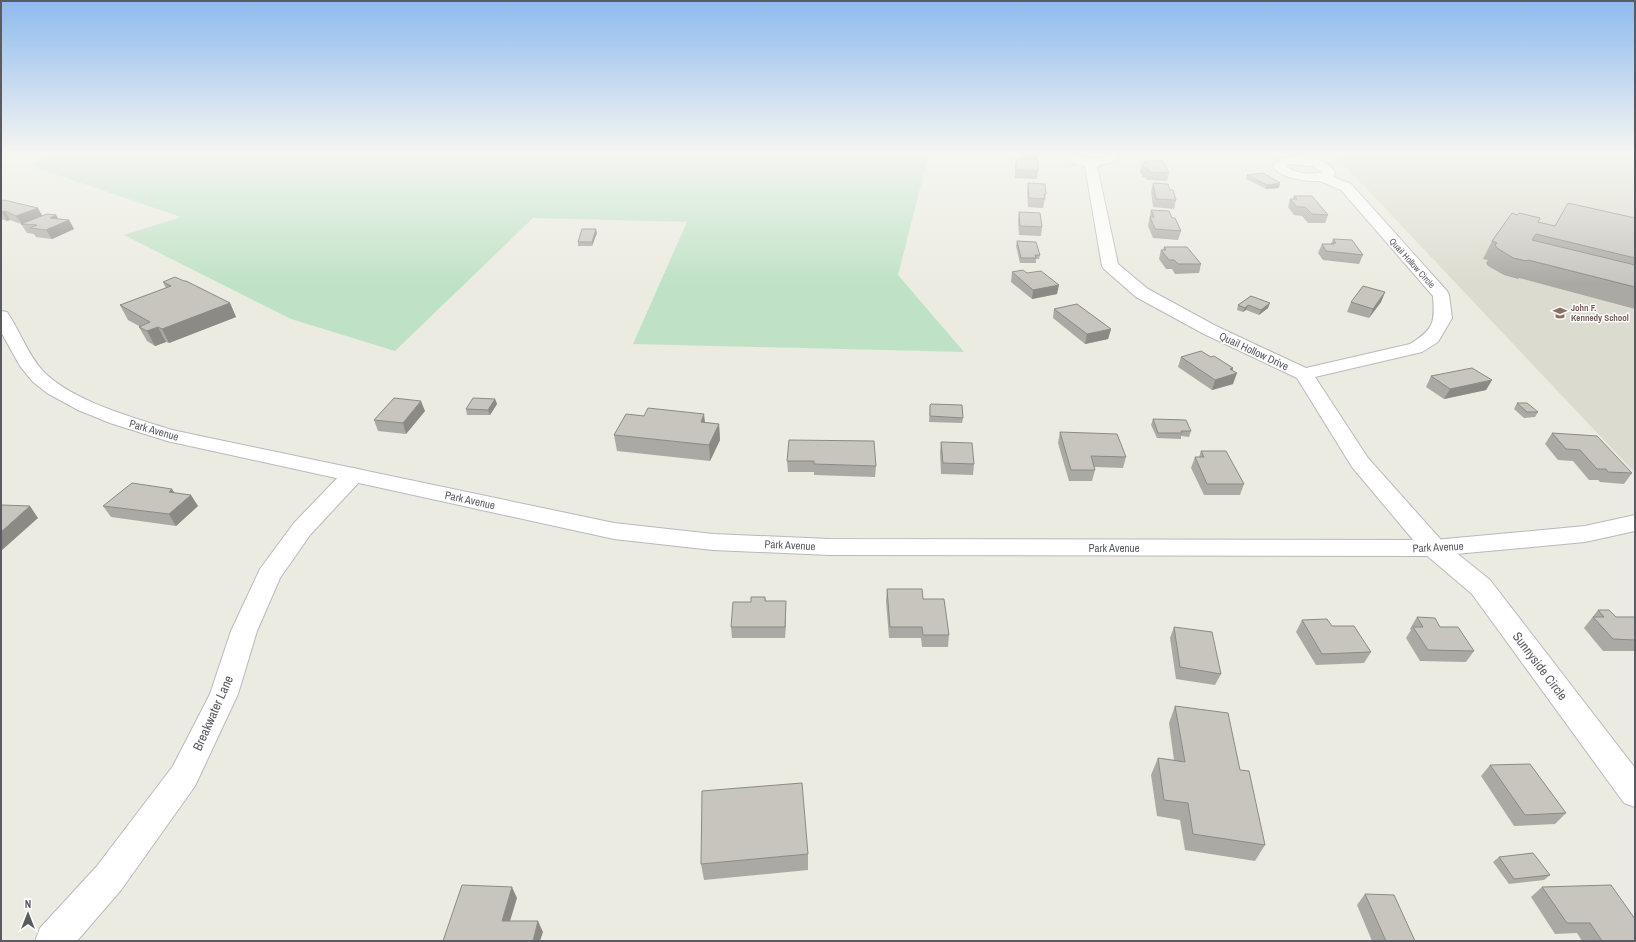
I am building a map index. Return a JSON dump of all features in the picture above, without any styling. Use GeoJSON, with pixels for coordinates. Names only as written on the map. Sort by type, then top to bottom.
{"type":"FeatureCollection","features":[{"type":"Feature","properties":{"kind":"street","name":"Quail Hollow Drive"},"geometry":{"type":"LineString","coordinates":[[1098,197],[1110,266],[1142,293],[1210,330],[1304,374]]}},
{"type":"Feature","properties":{"kind":"street","name":"Quail Hollow Circle"},"geometry":{"type":"LineString","coordinates":[[1304,374],[1416,348],[1432,338],[1443,318],[1441,295],[1354,197]]}},
{"type":"Feature","properties":{"kind":"street","name":"Park Avenue"},"geometry":{"type":"LineString","coordinates":[[1,316],[23,354],[39,377],[66,396],[124,422],[168,435],[614,531],[713,542],[830,547],[1434,548],[1585,534],[1635,523]]}},
{"type":"Feature","properties":{"kind":"street"},"geometry":{"type":"LineString","coordinates":[[1304,374],[1360,462],[1434,548]]}},
{"type":"Feature","properties":{"kind":"street","name":"Breakwater Lane"},"geometry":{"type":"LineString","coordinates":[[53,941],[109,878],[184,776],[224,694],[244,631],[270,575],[302,529],[353,475]]}},
{"type":"Feature","properties":{"kind":"street","name":"Sunnyside Circle"},"geometry":{"type":"LineString","coordinates":[[1434,548],[1480,587],[1635,793]]}},
{"type":"Feature","properties":{"kind":"shaded area","name":"John F. Kennedy School"},"geometry":{"type":"Polygon","coordinates":[[[1374,197],[1635,197],[1635,473],[1374,197]]]}},
{"type":"Feature","properties":{"kind":"green space"},"geometry":{"type":"Polygon","coordinates":[[[122,197],[918,197],[898,275],[964,352],[633,344],[687,222],[533,218],[395,351],[291,319],[124,235],[181,217],[122,197]]]}},
{"type":"Feature","properties":{"kind":"building"},"geometry":{"type":"Polygon","coordinates":[[[1045,197],[1045,199],[1029,198],[1045,197]]]}},
{"type":"Feature","properties":{"kind":"building"},"geometry":{"type":"Polygon","coordinates":[[[1156,197],[1175,197],[1176,200],[1156,199],[1156,197]]]}},
{"type":"Feature","properties":{"kind":"building"},"geometry":{"type":"Polygon","coordinates":[[[1295,197],[1313,197],[1328,215],[1312,214],[1305,207],[1297,207],[1290,199],[1297,199],[1295,197]]]}},
{"type":"Feature","properties":{"kind":"building"},"geometry":{"type":"Polygon","coordinates":[[[4,200],[38,208],[16,216],[5,211],[1,212],[1,201],[4,200]]]}},
{"type":"Feature","properties":{"kind":"building"},"geometry":{"type":"Polygon","coordinates":[[[1568,203],[1635,218],[1635,258],[1536,234],[1532,240],[1635,265],[1635,287],[1528,260],[1513,258],[1497,248],[1495,245],[1497,243],[1492,241],[1512,213],[1517,215],[1519,213],[1540,218],[1538,222],[1555,226],[1568,203]]]}},
{"type":"Feature","properties":{"kind":"building"},"geometry":{"type":"Polygon","coordinates":[[[1151,210],[1169,211],[1172,218],[1175,218],[1181,231],[1155,229],[1150,217],[1154,217],[1151,210]]]}},
{"type":"Feature","properties":{"kind":"building"},"geometry":{"type":"Polygon","coordinates":[[[1019,212],[1040,213],[1042,227],[1020,226],[1019,212]]]}},
{"type":"Feature","properties":{"kind":"building"},"geometry":{"type":"Polygon","coordinates":[[[47,214],[56,215],[50,218],[69,220],[46,230],[30,228],[37,225],[21,224],[47,214]]]}},
{"type":"Feature","properties":{"kind":"building"},"geometry":{"type":"Polygon","coordinates":[[[582,229],[596,229],[592,242],[578,242],[582,229]]]}},
{"type":"Feature","properties":{"kind":"building"},"geometry":{"type":"Polygon","coordinates":[[[1333,239],[1352,240],[1363,255],[1326,251],[1322,244],[1336,243],[1333,239]]]}},
{"type":"Feature","properties":{"kind":"building"},"geometry":{"type":"Polygon","coordinates":[[[1017,241],[1036,242],[1040,255],[1035,255],[1036,258],[1021,258],[1017,241]]]}},
{"type":"Feature","properties":{"kind":"building"},"geometry":{"type":"Polygon","coordinates":[[[1164,247],[1187,247],[1201,264],[1178,264],[1174,260],[1169,260],[1161,250],[1166,250],[1164,247]]]}},
{"type":"Feature","properties":{"kind":"building"},"geometry":{"type":"Polygon","coordinates":[[[1023,270],[1027,273],[1041,271],[1059,285],[1033,290],[1012,272],[1023,270]]]}},
{"type":"Feature","properties":{"kind":"building"},"geometry":{"type":"Polygon","coordinates":[[[175,277],[230,303],[162,329],[158,327],[147,331],[139,327],[150,322],[120,305],[171,286],[163,282],[175,277]]]}},
{"type":"Feature","properties":{"kind":"building"},"geometry":{"type":"Polygon","coordinates":[[[1363,286],[1385,292],[1373,309],[1351,302],[1363,286]]]}},
{"type":"Feature","properties":{"kind":"building"},"geometry":{"type":"Polygon","coordinates":[[[1251,296],[1270,303],[1261,310],[1248,305],[1245,308],[1238,305],[1251,296]]]}},
{"type":"Feature","properties":{"kind":"building"},"geometry":{"type":"Polygon","coordinates":[[[1077,304],[1111,329],[1087,334],[1054,309],[1077,304]]]}},
{"type":"Feature","properties":{"kind":"building"},"geometry":{"type":"Polygon","coordinates":[[[1201,351],[1211,357],[1214,356],[1233,368],[1230,369],[1237,373],[1215,380],[1181,357],[1201,351]]]}},
{"type":"Feature","properties":{"kind":"building"},"geometry":{"type":"Polygon","coordinates":[[[1472,368],[1492,380],[1450,389],[1431,376],[1472,368]]]}},
{"type":"Feature","properties":{"kind":"building"},"geometry":{"type":"Polygon","coordinates":[[[394,398],[421,401],[403,423],[374,420],[394,398]]]}},
{"type":"Feature","properties":{"kind":"building"},"geometry":{"type":"Polygon","coordinates":[[[473,398],[495,399],[488,410],[466,409],[473,398]]]}},
{"type":"Feature","properties":{"kind":"building"},"geometry":{"type":"Polygon","coordinates":[[[1517,403],[1527,403],[1538,412],[1527,412],[1517,403]]]}},
{"type":"Feature","properties":{"kind":"building"},"geometry":{"type":"Polygon","coordinates":[[[931,404],[962,405],[963,418],[930,416],[931,404]]]}},
{"type":"Feature","properties":{"kind":"building"},"geometry":{"type":"Polygon","coordinates":[[[648,408],[704,414],[701,422],[719,424],[709,445],[614,435],[626,414],[644,416],[648,408]]]}},
{"type":"Feature","properties":{"kind":"building"},"geometry":{"type":"Polygon","coordinates":[[[1153,419],[1186,420],[1191,431],[1181,431],[1182,433],[1158,433],[1153,419]]]}},
{"type":"Feature","properties":{"kind":"building"},"geometry":{"type":"Polygon","coordinates":[[[1060,432],[1117,434],[1126,457],[1091,456],[1095,470],[1071,470],[1060,432]]]}},
{"type":"Feature","properties":{"kind":"building"},"geometry":{"type":"Polygon","coordinates":[[[1552,433],[1597,436],[1632,473],[1608,472],[1606,469],[1597,469],[1580,450],[1566,449],[1552,433]]]}},
{"type":"Feature","properties":{"kind":"building"},"geometry":{"type":"Polygon","coordinates":[[[789,440],[874,441],[876,466],[814,464],[814,461],[787,461],[789,440]]]}},
{"type":"Feature","properties":{"kind":"building"},"geometry":{"type":"Polygon","coordinates":[[[941,442],[972,443],[974,464],[943,463],[941,442]]]}},
{"type":"Feature","properties":{"kind":"building"},"geometry":{"type":"Polygon","coordinates":[[[1201,451],[1226,451],[1244,484],[1207,484],[1195,457],[1204,457],[1201,451]]]}},
{"type":"Feature","properties":{"kind":"building"},"geometry":{"type":"Polygon","coordinates":[[[132,483],[172,489],[169,492],[191,495],[169,514],[103,506],[132,483]]]}},
{"type":"Feature","properties":{"kind":"building"},"geometry":{"type":"Polygon","coordinates":[[[1,505],[30,506],[1,532],[1,505]]]}},
{"type":"Feature","properties":{"kind":"building"},"geometry":{"type":"Polygon","coordinates":[[[887,589],[922,589],[923,599],[944,599],[949,635],[923,635],[922,627],[890,627],[887,589]]]}},
{"type":"Feature","properties":{"kind":"building"},"geometry":{"type":"Polygon","coordinates":[[[751,597],[765,597],[765,601],[786,601],[785,627],[731,627],[733,602],[751,602],[751,597]]]}},
{"type":"Feature","properties":{"kind":"building"},"geometry":{"type":"Polygon","coordinates":[[[1598,610],[1609,610],[1616,617],[1635,617],[1635,640],[1613,639],[1593,617],[1604,617],[1598,610]]]}},
{"type":"Feature","properties":{"kind":"building"},"geometry":{"type":"Polygon","coordinates":[[[1417,617],[1435,618],[1440,627],[1458,627],[1474,651],[1428,650],[1413,627],[1423,627],[1417,617]]]}},
{"type":"Feature","properties":{"kind":"building"},"geometry":{"type":"Polygon","coordinates":[[[1327,619],[1332,626],[1354,626],[1371,652],[1322,654],[1302,620],[1327,619]]]}},
{"type":"Feature","properties":{"kind":"building"},"geometry":{"type":"Polygon","coordinates":[[[1174,627],[1212,632],[1221,674],[1180,667],[1174,627]]]}},
{"type":"Feature","properties":{"kind":"building"},"geometry":{"type":"Polygon","coordinates":[[[1175,706],[1228,713],[1240,770],[1249,771],[1265,845],[1193,834],[1188,803],[1164,800],[1158,758],[1185,762],[1175,706]]]}},
{"type":"Feature","properties":{"kind":"building"},"geometry":{"type":"Polygon","coordinates":[[[1530,764],[1566,813],[1525,815],[1490,765],[1530,764]]]}},
{"type":"Feature","properties":{"kind":"building"},"geometry":{"type":"Polygon","coordinates":[[[802,783],[808,854],[701,864],[702,791],[802,783]]]}},
{"type":"Feature","properties":{"kind":"building"},"geometry":{"type":"Polygon","coordinates":[[[1533,853],[1550,875],[1514,879],[1499,857],[1533,853]]]}},
{"type":"Feature","properties":{"kind":"building"},"geometry":{"type":"Polygon","coordinates":[[[462,885],[512,887],[502,921],[538,921],[533,941],[443,941],[462,885]]]}},
{"type":"Feature","properties":{"kind":"building"},"geometry":{"type":"Polygon","coordinates":[[[1611,885],[1635,919],[1635,941],[1602,941],[1590,923],[1567,923],[1542,887],[1611,885]]]}},
{"type":"Feature","properties":{"kind":"building"},"geometry":{"type":"Polygon","coordinates":[[[1365,894],[1394,895],[1415,941],[1386,941],[1365,894]]]}},
{"type":"Feature","properties":{"kind":"place","name":"John F. Kennedy School"},"geometry":{"type":"Point","coordinates":[1560,313]}}]}
